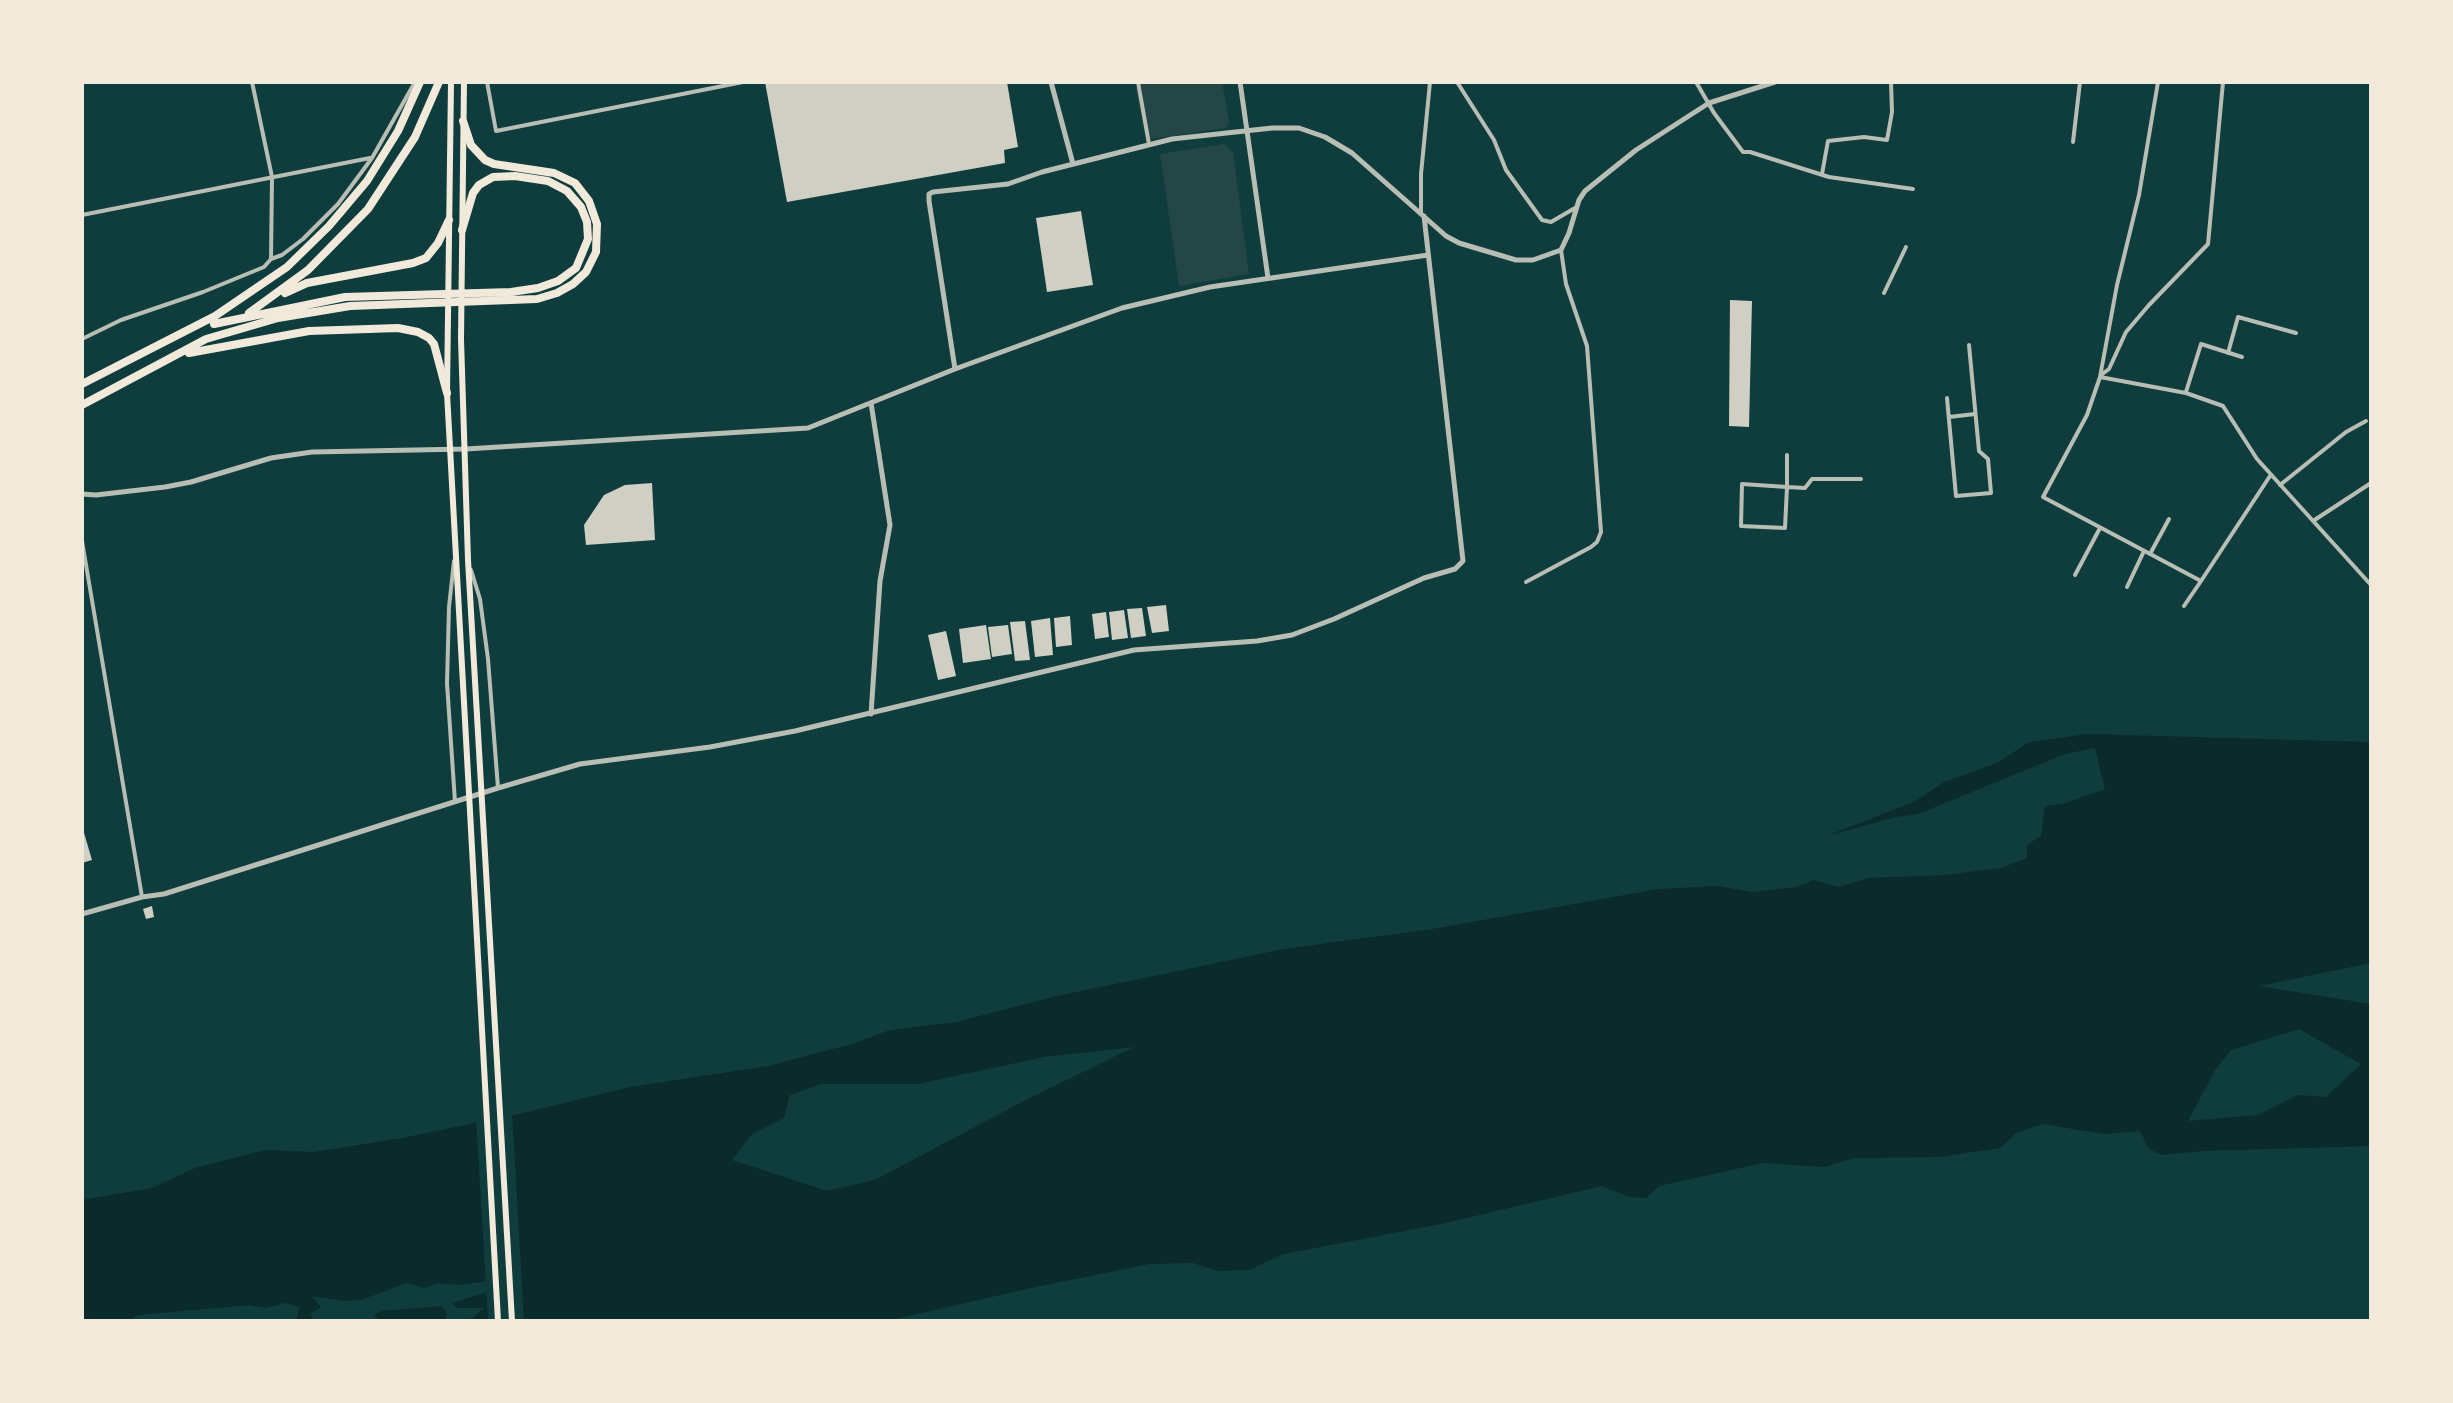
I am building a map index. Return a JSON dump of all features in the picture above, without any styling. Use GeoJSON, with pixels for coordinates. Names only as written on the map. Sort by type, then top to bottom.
{"type":"FeatureCollection","features":[{"type":"Feature","properties":{"kind":"highway"},"geometry":{"type":"LineString","coordinates":[[82,383],[215,316],[287,267],[329,226],[367,181],[398,131],[417,82]]}},
{"type":"Feature","properties":{"kind":"highway"},"geometry":{"type":"LineString","coordinates":[[82,402],[208,339],[263,304],[308,270],[349,230],[386,184],[415,137],[439,82]]}},
{"type":"Feature","properties":{"kind":"highway"},"geometry":{"type":"LineString","coordinates":[[214,324],[345,297],[537,299],[573,284],[586,272],[596,252],[597,224],[589,201],[575,183],[542,169],[494,164],[485,160],[471,145],[463,121]]}},
{"type":"Feature","properties":{"kind":"highway"},"geometry":{"type":"LineString","coordinates":[[462,230],[473,193],[486,181],[500,176],[528,177],[560,186],[578,202],[587,222],[588,239],[584,253],[576,268],[565,277],[538,288],[479,297]]}},
{"type":"Feature","properties":{"kind":"highway"},"geometry":{"type":"LineString","coordinates":[[82,383],[307,283],[426,258],[438,243],[449,220]]}},
{"type":"Feature","properties":{"kind":"highway"},"geometry":{"type":"LineString","coordinates":[[82,402],[206,339],[230,330],[314,310],[433,298]]}},
{"type":"Feature","properties":{"kind":"highway"},"geometry":{"type":"LineString","coordinates":[[178,355],[309,331],[398,328],[418,332],[434,344],[447,393]]}},
{"type":"Feature","properties":{"kind":"main road"},"geometry":{"type":"LineString","coordinates":[[451,82],[447,393],[498,1321]]}},
{"type":"Feature","properties":{"kind":"main road"},"geometry":{"type":"LineString","coordinates":[[464,82],[461,339],[468,560],[512,1321]]}},
{"type":"Feature","properties":{"kind":"street"},"geometry":{"type":"LineString","coordinates":[[252,82],[272,177],[271,259]]}},
{"type":"Feature","properties":{"kind":"street"},"geometry":{"type":"LineString","coordinates":[[82,339],[156,306],[240,278],[264,267],[271,259],[303,239],[338,204],[372,158],[417,82]]}},
{"type":"Feature","properties":{"kind":"street"},"geometry":{"type":"LineString","coordinates":[[487,82],[496,131],[743,82]]}},
{"type":"Feature","properties":{"kind":"street"},"geometry":{"type":"LineString","coordinates":[[1051,82],[1073,164]]}},
{"type":"Feature","properties":{"kind":"street"},"geometry":{"type":"LineString","coordinates":[[1138,82],[1149,144]]}},
{"type":"Feature","properties":{"kind":"street"},"geometry":{"type":"LineString","coordinates":[[1240,82],[1268,278]]}},
{"type":"Feature","properties":{"kind":"street"},"geometry":{"type":"LineString","coordinates":[[82,914],[164,894],[580,764],[710,747],[871,714],[1134,650],[1248,642],[1292,635],[1461,565],[1463,561],[1422,214],[1421,174],[1430,82]]}},
{"type":"Feature","properties":{"kind":"street"},"geometry":{"type":"LineString","coordinates":[[1457,82],[1494,140],[1506,170],[1542,220],[1551,222],[1575,208]]}},
{"type":"Feature","properties":{"kind":"street"},"geometry":{"type":"LineString","coordinates":[[1696,82],[1743,152],[1858,182],[1913,189]]}},
{"type":"Feature","properties":{"kind":"street"},"geometry":{"type":"LineString","coordinates":[[1526,582],[1591,547],[1601,532],[1587,346],[1566,284],[1561,250],[1575,208],[1585,191],[1608,171],[1667,129],[1709,103],[1775,82]]}},
{"type":"Feature","properties":{"kind":"street"},"geometry":{"type":"LineString","coordinates":[[1822,174],[1828,141],[1864,137],[1887,140],[1892,112],[1891,82]]}},
{"type":"Feature","properties":{"kind":"street"},"geometry":{"type":"LineString","coordinates":[[2073,142],[2080,82]]}},
{"type":"Feature","properties":{"kind":"street"},"geometry":{"type":"LineString","coordinates":[[2158,82],[2139,195],[2117,285],[2100,377],[2087,415],[2043,497],[2201,581]]}},
{"type":"Feature","properties":{"kind":"street"},"geometry":{"type":"LineString","coordinates":[[2100,377],[2109,369],[2120,343],[2141,314],[2208,244],[2223,82]]}},
{"type":"Feature","properties":{"kind":"street"},"geometry":{"type":"LineString","coordinates":[[955,369],[929,194],[1008,184],[1149,144],[1247,130],[1299,128],[1325,137],[1352,153],[1446,236],[1459,243],[1516,260],[1533,260],[1561,250]]}},
{"type":"Feature","properties":{"kind":"street"},"geometry":{"type":"LineString","coordinates":[[82,215],[372,158]]}},
{"type":"Feature","properties":{"kind":"street"},"geometry":{"type":"LineString","coordinates":[[1884,293],[1906,247]]}},
{"type":"Feature","properties":{"kind":"street"},"geometry":{"type":"LineString","coordinates":[[82,494],[165,487],[271,458],[312,452],[450,450],[808,428],[955,369],[1122,308],[1167,295],[1428,255]]}},
{"type":"Feature","properties":{"kind":"street"},"geometry":{"type":"LineString","coordinates":[[2228,353],[2238,317],[2296,333]]}},
{"type":"Feature","properties":{"kind":"street"},"geometry":{"type":"LineString","coordinates":[[2186,393],[2201,344],[2242,357]]}},
{"type":"Feature","properties":{"kind":"street"},"geometry":{"type":"LineString","coordinates":[[1947,398],[1956,496],[1991,493],[1988,459],[1979,451],[1969,345]]}},
{"type":"Feature","properties":{"kind":"street"},"geometry":{"type":"LineString","coordinates":[[2100,377],[2186,393],[2227,409],[2257,459],[2371,585]]}},
{"type":"Feature","properties":{"kind":"street"},"geometry":{"type":"LineString","coordinates":[[871,403],[890,525],[880,581],[871,714]]}},
{"type":"Feature","properties":{"kind":"street"},"geometry":{"type":"LineString","coordinates":[[1949,417],[1976,414]]}},
{"type":"Feature","properties":{"kind":"street"},"geometry":{"type":"LineString","coordinates":[[2280,485],[2346,432],[2366,421]]}},
{"type":"Feature","properties":{"kind":"street"},"geometry":{"type":"LineString","coordinates":[[1787,455],[1787,487],[1785,528],[1741,526],[1742,484],[1787,487],[1805,488],[1812,479],[1861,479]]}},
{"type":"Feature","properties":{"kind":"street"},"geometry":{"type":"LineString","coordinates":[[2184,606],[2271,475]]}},
{"type":"Feature","properties":{"kind":"street"},"geometry":{"type":"LineString","coordinates":[[2313,521],[2371,483]]}},
{"type":"Feature","properties":{"kind":"street"},"geometry":{"type":"LineString","coordinates":[[2150,554],[2169,519]]}},
{"type":"Feature","properties":{"kind":"street"},"geometry":{"type":"LineString","coordinates":[[2075,575],[2100,528]]}},
{"type":"Feature","properties":{"kind":"street"},"geometry":{"type":"LineString","coordinates":[[82,541],[142,897]]}},
{"type":"Feature","properties":{"kind":"street"},"geometry":{"type":"LineString","coordinates":[[2127,587],[2144,551]]}},
{"type":"Feature","properties":{"kind":"street"},"geometry":{"type":"LineString","coordinates":[[455,555],[449,607],[447,683],[455,802]]}},
{"type":"Feature","properties":{"kind":"street"},"geometry":{"type":"LineString","coordinates":[[468,560],[480,599],[488,659],[498,788]]}},
{"type":"Feature","properties":{"kind":"shaded area"},"geometry":{"type":"Polygon","coordinates":[[[1222,82],[1229,123],[1226,128],[1150,139],[1145,134],[1136,89],[1139,84],[1222,82]]]}},
{"type":"Feature","properties":{"kind":"shaded area"},"geometry":{"type":"Polygon","coordinates":[[[1224,144],[1233,152],[1249,274],[1179,286],[1160,154],[1224,144]]]}},
{"type":"Feature","properties":{"kind":"shaded area"},"geometry":{"type":"Polygon","coordinates":[[[2088,734],[2371,742],[2371,963],[2259,986],[2371,1004],[2371,1146],[2162,1155],[2149,1149],[2140,1131],[2104,1134],[2042,1124],[2016,1133],[2000,1148],[1939,1157],[1854,1158],[1824,1167],[1763,1163],[1659,1186],[1646,1198],[1629,1197],[1602,1186],[1441,1224],[1284,1254],[1249,1270],[1218,1271],[1193,1263],[1149,1264],[887,1321],[465,1321],[484,1308],[457,1308],[452,1303],[501,1288],[506,1279],[457,1285],[438,1283],[424,1288],[407,1283],[361,1300],[311,1296],[321,1307],[310,1314],[314,1321],[296,1321],[300,1307],[285,1303],[266,1308],[250,1305],[138,1315],[128,1321],[82,1321],[82,1200],[152,1188],[195,1168],[265,1150],[314,1152],[402,1138],[630,1087],[768,1066],[852,1044],[890,1030],[956,1022],[1057,996],[1284,949],[1432,929],[1659,889],[1718,886],[1752,892],[1796,887],[1813,880],[1839,887],[1868,878],[1945,875],[2001,868],[2027,858],[2027,845],[2041,836],[2045,806],[2063,804],[2105,789],[2095,748],[2065,754],[1918,814],[1826,836],[1914,802],[1944,782],[1997,763],[2029,742],[2088,734]],[[2299,1029],[2231,1050],[2215,1070],[2188,1121],[2258,1115],[2298,1095],[2326,1097],[2361,1064],[2299,1029]],[[1134,1047],[1044,1057],[918,1084],[821,1084],[790,1095],[784,1118],[752,1134],[732,1160],[827,1191],[875,1180],[1134,1047]]]}},
{"type":"Feature","properties":{"kind":"shaded area"},"geometry":{"type":"Polygon","coordinates":[[[442,1306],[447,1314],[444,1321],[381,1321],[374,1315],[382,1311],[442,1306]]]}},
{"type":"Feature","properties":{"kind":"pier"},"geometry":{"type":"Polygon","coordinates":[[[512,1111],[524,1321],[488,1321],[486,1288],[499,1284],[486,1285],[476,1119],[512,1111]]]}},
{"type":"Feature","properties":{"kind":"building"},"geometry":{"type":"Polygon","coordinates":[[[765,82],[1007,82],[1018,147],[1004,150],[1005,163],[787,202],[765,82]]]}},
{"type":"Feature","properties":{"kind":"building"},"geometry":{"type":"Polygon","coordinates":[[[1081,211],[1093,285],[1047,292],[1036,218],[1081,211]]]}},
{"type":"Feature","properties":{"kind":"building"},"geometry":{"type":"Polygon","coordinates":[[[1730,300],[1752,301],[1749,427],[1729,426],[1730,300]]]}},
{"type":"Feature","properties":{"kind":"building"},"geometry":{"type":"Polygon","coordinates":[[[652,483],[655,540],[586,545],[584,525],[604,495],[625,485],[652,483]]]}},
{"type":"Feature","properties":{"kind":"building"},"geometry":{"type":"Polygon","coordinates":[[[1166,605],[1169,631],[1152,633],[1147,607],[1166,605]]]}},
{"type":"Feature","properties":{"kind":"building"},"geometry":{"type":"Polygon","coordinates":[[[1142,608],[1146,636],[1131,638],[1127,609],[1142,608]]]}},
{"type":"Feature","properties":{"kind":"building"},"geometry":{"type":"Polygon","coordinates":[[[1124,610],[1128,638],[1112,640],[1109,612],[1124,610]]]}},
{"type":"Feature","properties":{"kind":"building"},"geometry":{"type":"Polygon","coordinates":[[[1106,612],[1109,637],[1095,639],[1092,614],[1106,612]]]}},
{"type":"Feature","properties":{"kind":"building"},"geometry":{"type":"Polygon","coordinates":[[[1070,616],[1072,645],[1056,647],[1054,618],[1070,616]]]}},
{"type":"Feature","properties":{"kind":"building"},"geometry":{"type":"Polygon","coordinates":[[[1050,618],[1053,655],[1035,657],[1031,621],[1050,618]]]}},
{"type":"Feature","properties":{"kind":"building"},"geometry":{"type":"Polygon","coordinates":[[[1025,621],[1030,660],[1015,661],[1010,622],[1025,621]]]}},
{"type":"Feature","properties":{"kind":"building"},"geometry":{"type":"Polygon","coordinates":[[[986,625],[991,659],[963,663],[959,629],[986,625]]]}},
{"type":"Feature","properties":{"kind":"building"},"geometry":{"type":"Polygon","coordinates":[[[1008,625],[1012,654],[992,657],[988,627],[1008,625]]]}},
{"type":"Feature","properties":{"kind":"building"},"geometry":{"type":"Polygon","coordinates":[[[946,631],[956,676],[938,680],[928,635],[946,631]]]}},
{"type":"Feature","properties":{"kind":"building"},"geometry":{"type":"Polygon","coordinates":[[[82,826],[92,860],[82,863],[82,826]]]}},
{"type":"Feature","properties":{"kind":"building"},"geometry":{"type":"Polygon","coordinates":[[[152,906],[154,917],[146,919],[143,909],[152,906]]]}}]}
